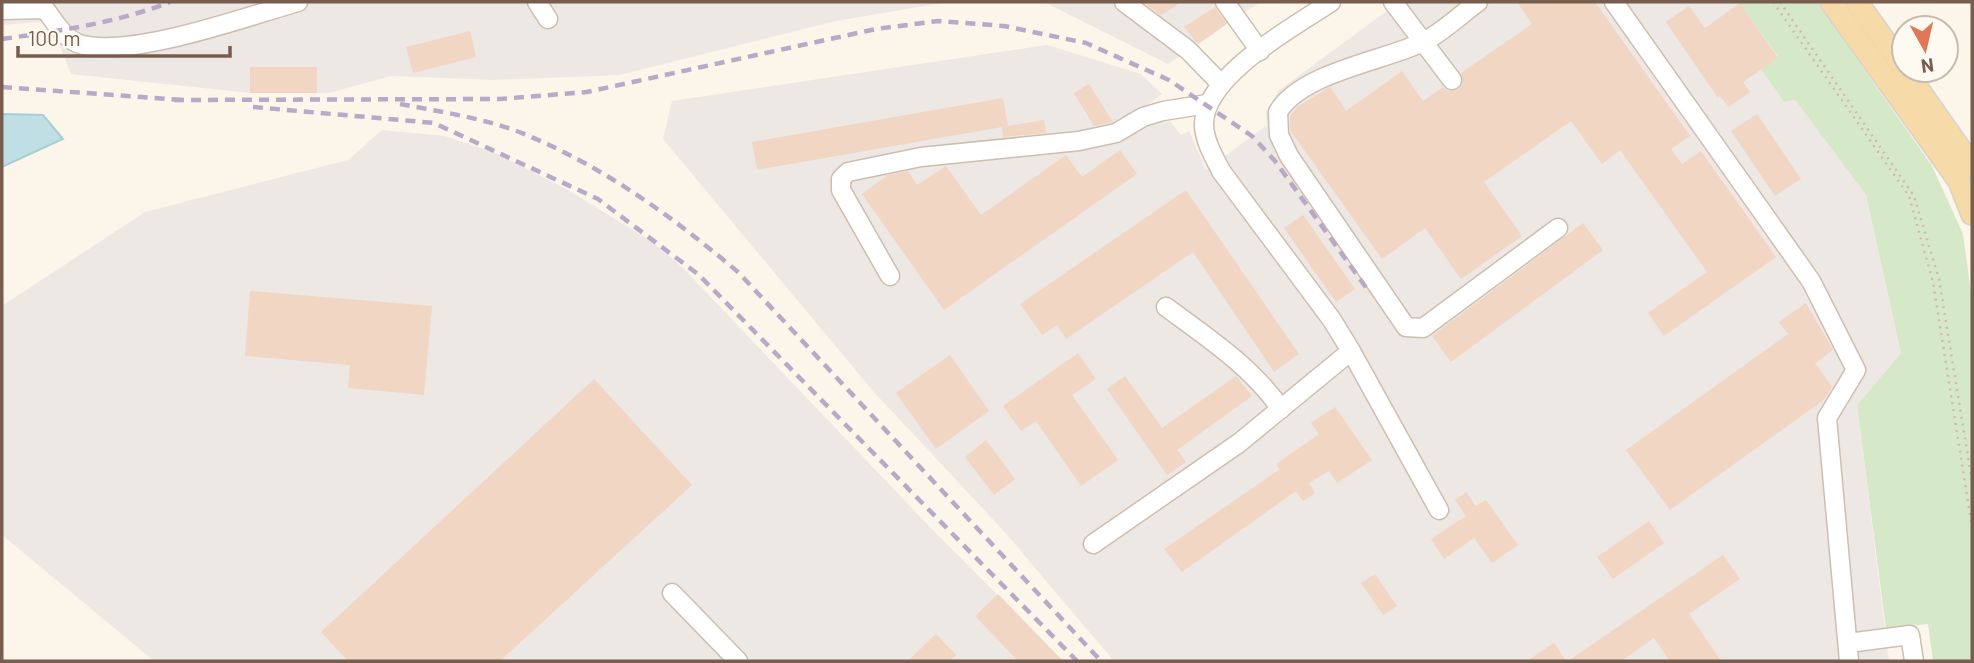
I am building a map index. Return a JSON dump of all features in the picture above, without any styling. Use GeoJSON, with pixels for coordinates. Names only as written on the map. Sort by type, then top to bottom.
{"type":"FeatureCollection","features":[{"type":"Feature","properties":{"kind":"main road"},"geometry":{"type":"LineString","coordinates":[[1831,2],[1959,181],[1972,214]]}},
{"type":"Feature","properties":{"kind":"main road"},"geometry":{"type":"LineString","coordinates":[[1857,2],[1890,48]]}},
{"type":"Feature","properties":{"kind":"main road"},"geometry":{"type":"LineString","coordinates":[[1915,84],[1972,166]]}},
{"type":"Feature","properties":{"kind":"lane"},"geometry":{"type":"LineString","coordinates":[[2,10],[43,5],[71,40],[83,45],[118,45],[178,37],[298,2]]}},
{"type":"Feature","properties":{"kind":"lane"},"geometry":{"type":"LineString","coordinates":[[537,2],[548,19]]}},
{"type":"Feature","properties":{"kind":"lane"},"geometry":{"type":"LineString","coordinates":[[1124,2],[1188,50],[1220,83]]}},
{"type":"Feature","properties":{"kind":"lane"},"geometry":{"type":"LineString","coordinates":[[1225,2],[1260,51]]}},
{"type":"Feature","properties":{"kind":"lane"},"geometry":{"type":"LineString","coordinates":[[1331,2],[1260,51],[1220,83],[1207,104],[1204,126],[1209,148],[1221,171],[1332,320],[1439,510]]}},
{"type":"Feature","properties":{"kind":"lane"},"geometry":{"type":"LineString","coordinates":[[1393,2],[1452,80]]}},
{"type":"Feature","properties":{"kind":"lane"},"geometry":{"type":"LineString","coordinates":[[1478,2],[1424,42],[1325,78],[1298,91],[1283,104],[1278,118],[1279,135],[1289,156],[1406,327],[1423,328],[1558,228]]}},
{"type":"Feature","properties":{"kind":"lane"},"geometry":{"type":"LineString","coordinates":[[1614,2],[1811,281],[1856,370],[1827,418],[1848,652],[1910,635],[1914,661]]}},
{"type":"Feature","properties":{"kind":"lane"},"geometry":{"type":"LineString","coordinates":[[890,276],[841,190],[841,179],[848,172],[921,156],[1079,141],[1116,133],[1143,117],[1163,111],[1207,104]]}},
{"type":"Feature","properties":{"kind":"lane"},"geometry":{"type":"LineString","coordinates":[[1166,307],[1242,364],[1266,388],[1281,409]]}},
{"type":"Feature","properties":{"kind":"lane"},"geometry":{"type":"LineString","coordinates":[[1093,544],[1238,443],[1351,352]]}},
{"type":"Feature","properties":{"kind":"lane"},"geometry":{"type":"LineString","coordinates":[[672,593],[738,661]]}},
{"type":"Feature","properties":{"kind":"path"},"geometry":{"type":"LineString","coordinates":[[1773,2],[1909,196],[1933,282],[1972,527]]}},
{"type":"Feature","properties":{"kind":"path"},"geometry":{"type":"LineString","coordinates":[[1780,2],[1914,196],[1939,279],[1972,481]]}},
{"type":"Feature","properties":{"kind":"shaded area"},"geometry":{"type":"Polygon","coordinates":[[[2,2],[948,2],[836,21],[620,75],[494,80],[391,76],[329,93],[250,93],[71,74],[50,21],[2,25],[2,2]]]}},
{"type":"Feature","properties":{"kind":"shaded area"},"geometry":{"type":"Polygon","coordinates":[[[1044,2],[1260,2],[1168,64],[1044,2]]]}},
{"type":"Feature","properties":{"kind":"shaded area"},"geometry":{"type":"Polygon","coordinates":[[[1399,2],[1739,2],[1778,58],[1762,69],[1784,102],[1795,100],[1866,195],[1901,353],[1857,405],[1889,661],[1114,661],[1002,529],[873,391],[663,139],[672,101],[1047,45],[1141,74],[1162,94],[1139,111],[1149,126],[1170,121],[1181,135],[1189,131],[1206,170],[1267,125],[1266,113],[1278,91],[1399,2]]]}},
{"type":"Feature","properties":{"kind":"shaded area"},"geometry":{"type":"Polygon","coordinates":[[[382,130],[445,136],[498,154],[568,190],[651,241],[683,268],[927,524],[1063,661],[154,661],[2,535],[2,306],[145,212],[348,160],[382,130]]]}},
{"type":"Feature","properties":{"kind":"green space"},"geometry":{"type":"Polygon","coordinates":[[[1739,2],[1817,2],[1932,166],[1963,234],[1972,301],[1972,661],[1933,661],[1928,624],[1886,629],[1857,405],[1901,353],[1866,195],[1795,100],[1784,102],[1761,69],[1778,57],[1739,2]]]}},
{"type":"Feature","properties":{"kind":"water"},"geometry":{"type":"Polygon","coordinates":[[[2,114],[43,115],[63,139],[2,167],[2,114]]]}},
{"type":"Feature","properties":{"kind":"building"},"geometry":{"type":"Polygon","coordinates":[[[1143,2],[1182,2],[1161,15],[1143,2]]]}},
{"type":"Feature","properties":{"kind":"building"},"geometry":{"type":"Polygon","coordinates":[[[1517,2],[1595,2],[1690,136],[1671,149],[1682,164],[1701,151],[1776,257],[1664,336],[1648,313],[1707,272],[1620,150],[1602,164],[1571,121],[1484,182],[1522,236],[1461,279],[1425,228],[1382,259],[1290,130],[1290,116],[1297,107],[1330,87],[1346,111],[1402,71],[1423,101],[1443,87],[1448,91],[1458,89],[1463,84],[1461,73],[1532,24],[1517,2]]]}},
{"type":"Feature","properties":{"kind":"building"},"geometry":{"type":"Polygon","coordinates":[[[1740,3],[1778,58],[1743,82],[1750,92],[1729,107],[1720,96],[1718,98],[1666,22],[1689,6],[1705,28],[1740,3]]]}},
{"type":"Feature","properties":{"kind":"building"},"geometry":{"type":"Polygon","coordinates":[[[1215,7],[1227,24],[1198,44],[1184,27],[1215,7]]]}},
{"type":"Feature","properties":{"kind":"building"},"geometry":{"type":"Polygon","coordinates":[[[470,31],[476,57],[413,73],[406,47],[470,31]]]}},
{"type":"Feature","properties":{"kind":"building"},"geometry":{"type":"Polygon","coordinates":[[[250,67],[317,67],[317,93],[250,93],[250,67]]]}},
{"type":"Feature","properties":{"kind":"building"},"geometry":{"type":"Polygon","coordinates":[[[1089,84],[1113,122],[1094,126],[1074,93],[1089,84]]]}},
{"type":"Feature","properties":{"kind":"building"},"geometry":{"type":"Polygon","coordinates":[[[1003,98],[1008,126],[1044,120],[1046,133],[1003,137],[1002,127],[757,170],[752,142],[1003,98]]]}},
{"type":"Feature","properties":{"kind":"building"},"geometry":{"type":"Polygon","coordinates":[[[1757,114],[1801,179],[1775,196],[1731,131],[1757,114]]]}},
{"type":"Feature","properties":{"kind":"building"},"geometry":{"type":"Polygon","coordinates":[[[1120,150],[1137,174],[944,310],[862,194],[888,175],[908,171],[917,185],[946,166],[981,215],[1066,155],[1082,177],[1120,150]]]}},
{"type":"Feature","properties":{"kind":"building"},"geometry":{"type":"Polygon","coordinates":[[[1186,190],[1299,354],[1274,372],[1193,252],[1066,339],[1057,325],[1042,335],[1020,304],[1186,190]]]}},
{"type":"Feature","properties":{"kind":"building"},"geometry":{"type":"Polygon","coordinates":[[[1303,215],[1355,289],[1336,302],[1284,228],[1303,215]]]}},
{"type":"Feature","properties":{"kind":"building"},"geometry":{"type":"Polygon","coordinates":[[[1583,223],[1603,250],[1451,362],[1432,336],[1583,223]]]}},
{"type":"Feature","properties":{"kind":"building"},"geometry":{"type":"Polygon","coordinates":[[[250,291],[432,306],[424,395],[348,388],[350,365],[245,356],[250,291]]]}},
{"type":"Feature","properties":{"kind":"building"},"geometry":{"type":"Polygon","coordinates":[[[1806,303],[1833,350],[1815,363],[1832,387],[1825,399],[1670,510],[1626,450],[1788,334],[1779,322],[1806,303]]]}},
{"type":"Feature","properties":{"kind":"building"},"geometry":{"type":"Polygon","coordinates":[[[1078,353],[1096,379],[1072,395],[1118,460],[1081,486],[1036,421],[1021,431],[1003,406],[1078,353]]]}},
{"type":"Feature","properties":{"kind":"building"},"geometry":{"type":"Polygon","coordinates":[[[950,355],[989,411],[936,449],[896,393],[950,355]]]}},
{"type":"Feature","properties":{"kind":"building"},"geometry":{"type":"Polygon","coordinates":[[[1125,376],[1162,428],[1236,376],[1252,396],[1177,450],[1186,462],[1167,475],[1107,389],[1125,376]]]}},
{"type":"Feature","properties":{"kind":"building"},"geometry":{"type":"Polygon","coordinates":[[[594,379],[692,485],[500,661],[348,661],[321,632],[594,379]]]}},
{"type":"Feature","properties":{"kind":"building"},"geometry":{"type":"Polygon","coordinates":[[[1335,407],[1372,460],[1337,483],[1329,471],[1309,483],[1315,493],[1303,501],[1296,491],[1182,572],[1164,549],[1280,469],[1276,464],[1319,434],[1311,423],[1335,407]]]}},
{"type":"Feature","properties":{"kind":"building"},"geometry":{"type":"Polygon","coordinates":[[[986,440],[1015,479],[994,495],[965,457],[986,440]]]}},
{"type":"Feature","properties":{"kind":"building"},"geometry":{"type":"Polygon","coordinates":[[[1466,492],[1476,506],[1486,500],[1518,545],[1492,563],[1474,538],[1444,559],[1431,539],[1466,516],[1455,500],[1466,492]]]}},
{"type":"Feature","properties":{"kind":"building"},"geometry":{"type":"Polygon","coordinates":[[[1649,521],[1664,543],[1613,579],[1597,557],[1649,521]]]}},
{"type":"Feature","properties":{"kind":"building"},"geometry":{"type":"Polygon","coordinates":[[[1723,555],[1740,579],[1689,614],[1721,661],[1670,661],[1654,638],[1621,661],[1568,661],[1723,555]]]}},
{"type":"Feature","properties":{"kind":"building"},"geometry":{"type":"Polygon","coordinates":[[[1375,574],[1397,606],[1383,615],[1361,583],[1375,574]]]}},
{"type":"Feature","properties":{"kind":"building"},"geometry":{"type":"Polygon","coordinates":[[[998,594],[1063,661],[1018,661],[975,616],[998,594]]]}},
{"type":"Feature","properties":{"kind":"building"},"geometry":{"type":"Polygon","coordinates":[[[936,634],[956,655],[949,661],[908,661],[936,634]]]}},
{"type":"Feature","properties":{"kind":"building"},"geometry":{"type":"Polygon","coordinates":[[[1554,643],[1566,661],[1527,661],[1554,643]]]}},
{"type":"Feature","properties":{"kind":"railway"},"geometry":{"type":"LineString","coordinates":[[2,39],[108,21],[170,2]]}},
{"type":"Feature","properties":{"kind":"railway"},"geometry":{"type":"LineString","coordinates":[[174,100],[500,99],[587,92],[876,29],[938,21],[1004,26],[1086,43],[1169,80],[1252,136],[1275,161],[1370,293]]}},
{"type":"Feature","properties":{"kind":"railway"},"geometry":{"type":"LineString","coordinates":[[2,87],[183,100]]}},
{"type":"Feature","properties":{"kind":"railway"},"geometry":{"type":"LineString","coordinates":[[400,104],[498,125],[558,149],[639,196],[714,252],[738,272],[1101,661]]}},
{"type":"Feature","properties":{"kind":"railway"},"geometry":{"type":"LineString","coordinates":[[253,107],[434,123],[598,199],[699,275],[1077,661]]}}]}
